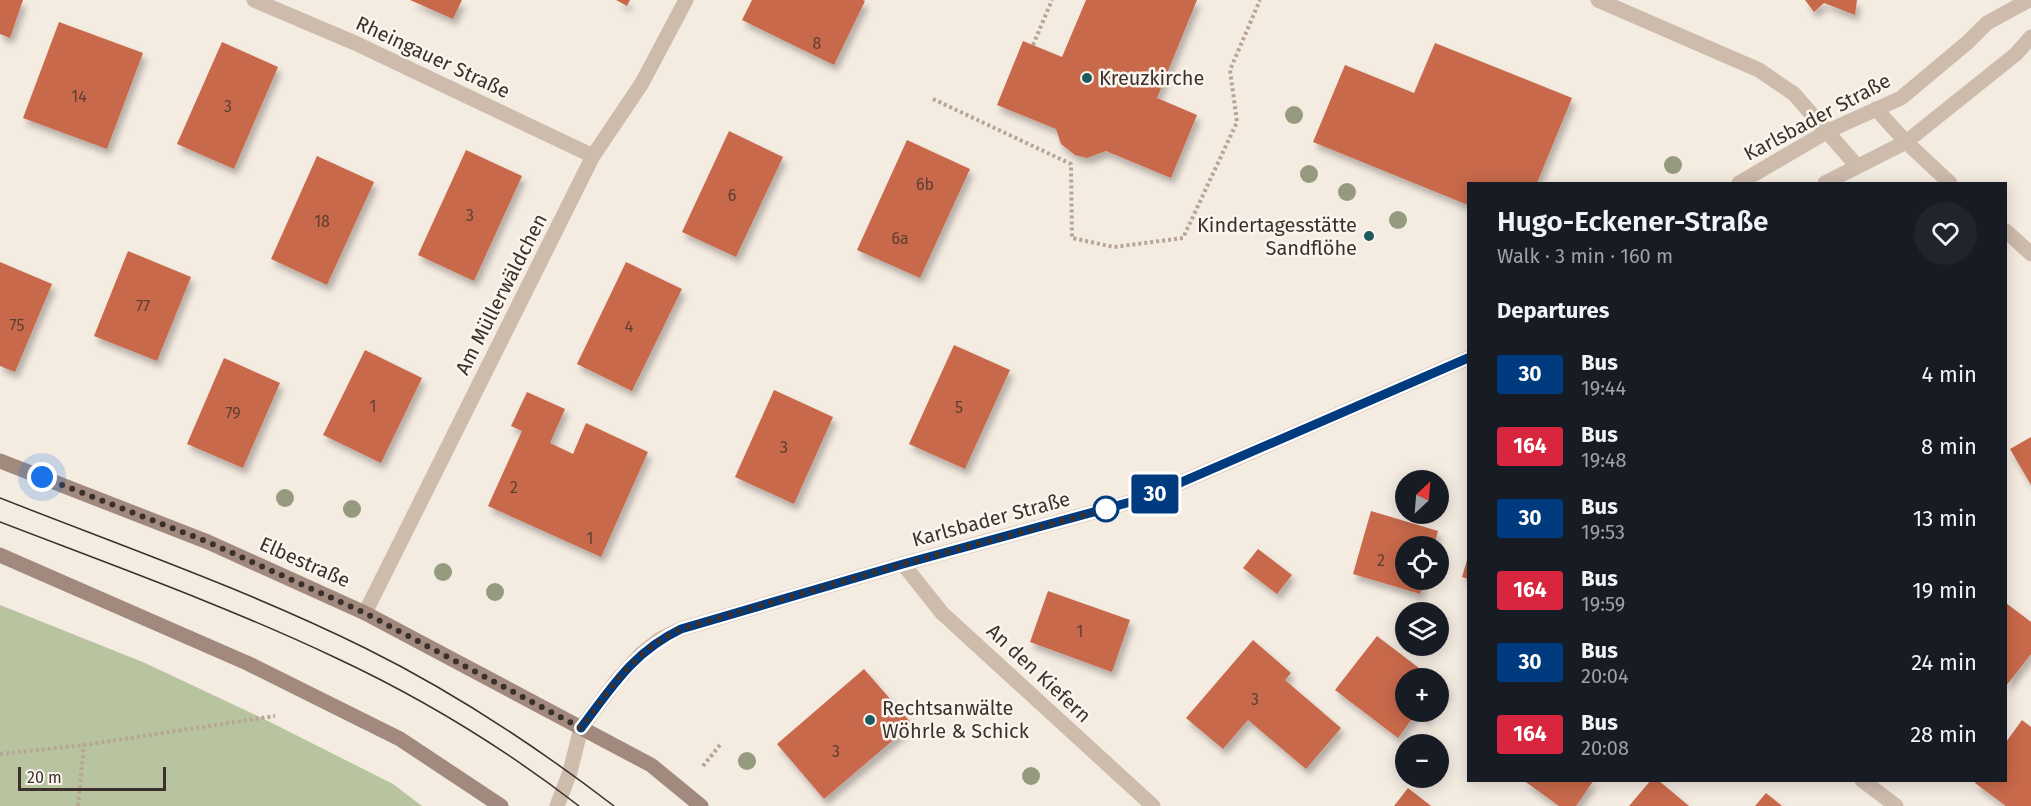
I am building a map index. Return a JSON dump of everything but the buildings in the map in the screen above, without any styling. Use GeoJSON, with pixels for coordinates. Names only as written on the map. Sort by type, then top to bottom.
{"type":"FeatureCollection","features":[{"type":"Feature","properties":{"kind":"main road","name":"Elbestraße"},"geometry":{"type":"LineString","coordinates":[[0,460],[208,542],[365,613],[651,765],[701,806]]}},
{"type":"Feature","properties":{"kind":"main road"},"geometry":{"type":"LineString","coordinates":[[0,555],[247,663],[400,739],[501,806]]}},
{"type":"Feature","properties":{"kind":"street","name":"Rheingauer Straße"},"geometry":{"type":"LineString","coordinates":[[254,0],[355,43],[593,156]]}},
{"type":"Feature","properties":{"kind":"street","name":"Am Müllerwäldchen"},"geometry":{"type":"LineString","coordinates":[[365,613],[593,156],[642,83],[686,0]]}},
{"type":"Feature","properties":{"kind":"street"},"geometry":{"type":"LineString","coordinates":[[1598,0],[1759,70],[1794,94],[1857,166]]}},
{"type":"Feature","properties":{"kind":"street","name":"Karlsbader Straße"},"geometry":{"type":"LineString","coordinates":[[1740,182],[1828,131],[1901,98],[1988,23],[2029,0]]}},
{"type":"Feature","properties":{"kind":"street"},"geometry":{"type":"LineString","coordinates":[[1827,182],[1905,142],[2016,54],[2031,37]]}},
{"type":"Feature","properties":{"kind":"street"},"geometry":{"type":"LineString","coordinates":[[1876,109],[1905,142],[1949,182]]}},
{"type":"Feature","properties":{"kind":"street"},"geometry":{"type":"LineString","coordinates":[[2007,232],[2031,254]]}},
{"type":"Feature","properties":{"kind":"street","name":"Karlsbader Straße"},"geometry":{"type":"LineString","coordinates":[[581,728],[617,680],[641,654],[660,639],[681,629],[903,564],[1145,498],[1467,358]]}},
{"type":"Feature","properties":{"kind":"street","name":"An den Kiefern"},"geometry":{"type":"LineString","coordinates":[[903,564],[942,613],[1153,806]]}},
{"type":"Feature","properties":{"kind":"street"},"geometry":{"type":"LineString","coordinates":[[559,799],[570,772],[581,728]]}},
{"type":"Feature","properties":{"kind":"street"},"geometry":{"type":"LineString","coordinates":[[1865,782],[1896,806]]}},
{"type":"Feature","properties":{"kind":"path"},"geometry":{"type":"LineString","coordinates":[[1033,45],[1053,0]]}},
{"type":"Feature","properties":{"kind":"path"},"geometry":{"type":"LineString","coordinates":[[933,99],[1071,164],[1072,238],[1114,247],[1183,238],[1237,122],[1230,70],[1260,0]]}},
{"type":"Feature","properties":{"kind":"path"},"geometry":{"type":"LineString","coordinates":[[0,754],[84,745],[274,716]]}},
{"type":"Feature","properties":{"kind":"path"},"geometry":{"type":"LineString","coordinates":[[78,806],[84,745]]}},
{"type":"Feature","properties":{"kind":"path"},"geometry":{"type":"LineString","coordinates":[[702,767],[720,745]]}},
{"type":"Feature","properties":{"kind":"green space"},"geometry":{"type":"Polygon","coordinates":[[[0,605],[145,663],[262,718],[393,784],[422,806],[0,806],[0,605]]]}},
{"type":"Feature","properties":{"kind":"tram line"},"geometry":{"type":"LineString","coordinates":[[0,498],[230,588],[365,648],[462,701],[555,762],[614,806]]}},
{"type":"Feature","properties":{"kind":"tram line"},"geometry":{"type":"LineString","coordinates":[[0,522],[210,603],[293,638],[366,673],[461,725],[521,764],[579,806]]}},
{"type":"Feature","properties":{"kind":"bus line","name":"30"},"geometry":{"type":"LineString","coordinates":[[581,728],[617,680],[641,654],[660,639],[681,629],[903,564],[1145,498],[1467,358]]}},
{"type":"Feature","properties":{"kind":"place","name":"Kreuzkirche"},"geometry":{"type":"Point","coordinates":[1087,78]}},
{"type":"Feature","properties":{"kind":"place","name":"Kindertagesstätte Sandflöhe"},"geometry":{"type":"Point","coordinates":[1369,236]}},
{"type":"Feature","properties":{"kind":"place","name":"Rechtsanwälte Wöhrle & Schick"},"geometry":{"type":"Point","coordinates":[870,720]}},
{"type":"Feature","properties":{"kind":"route"},"geometry":{"type":"LineString","coordinates":[[42,477],[208,542],[365,613],[495,680],[581,728],[617,680],[641,654],[660,639],[681,629],[903,564],[1111,508],[1106,509]]}}]}
